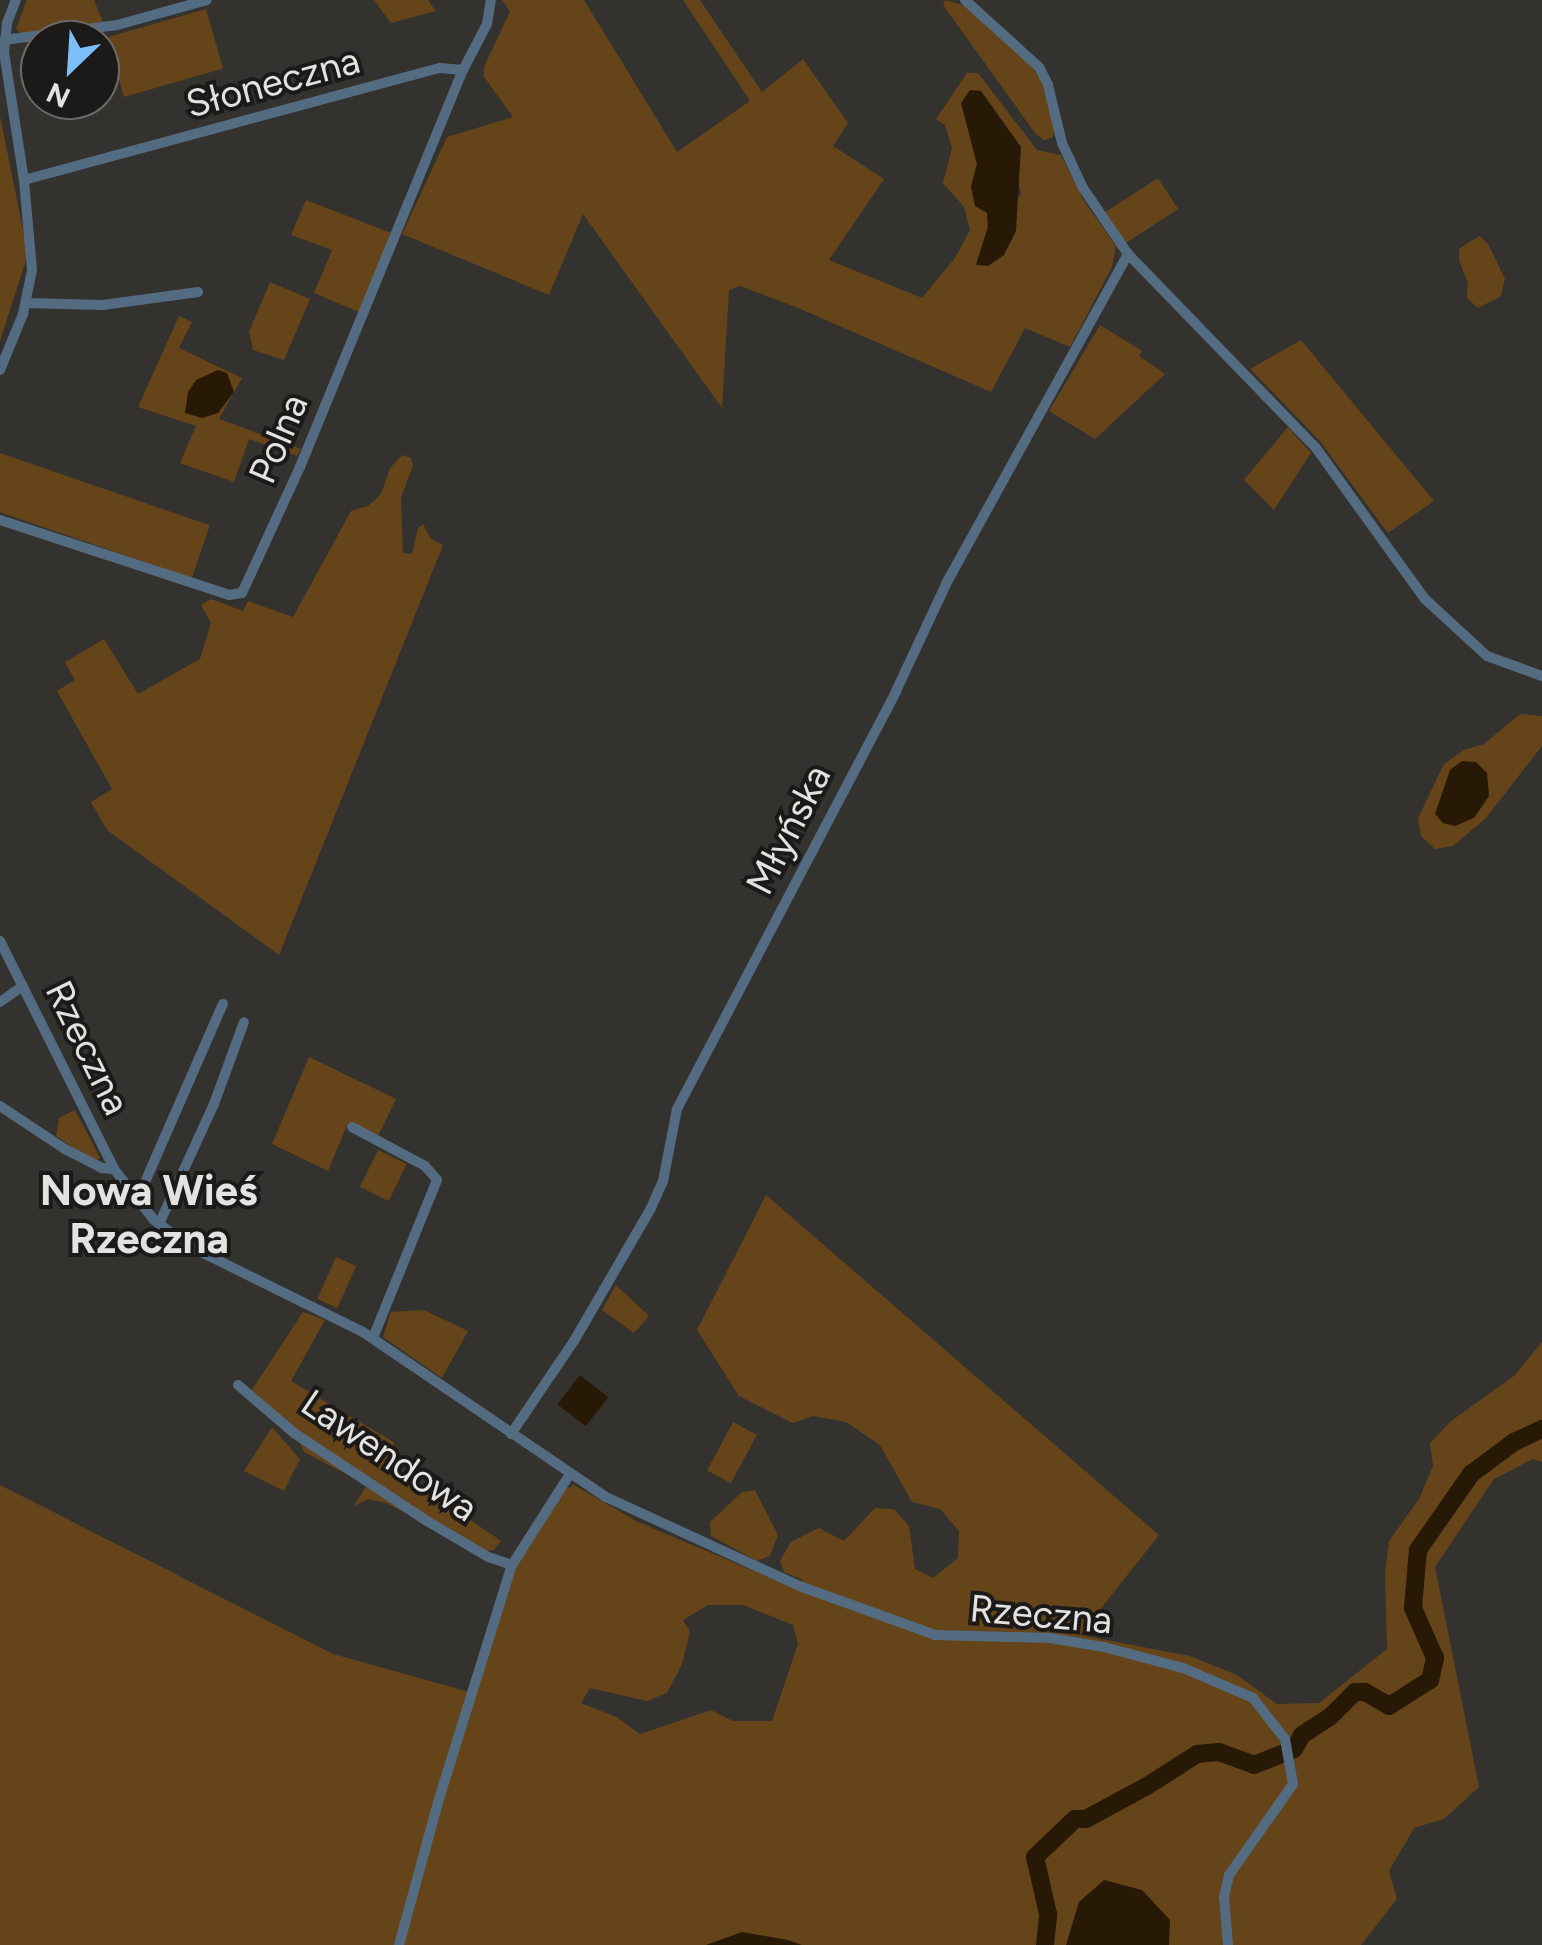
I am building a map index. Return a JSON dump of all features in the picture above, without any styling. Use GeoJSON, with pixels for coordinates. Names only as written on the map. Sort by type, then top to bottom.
{"type":"FeatureCollection","features":[{"type":"Feature","properties":{"kind":"street"},"geometry":{"type":"LineString","coordinates":[[0,370],[26,303],[32,246],[4,40],[16,0]]}},
{"type":"Feature","properties":{"kind":"street"},"geometry":{"type":"LineString","coordinates":[[4,40],[117,24],[207,0]]}},
{"type":"Feature","properties":{"kind":"street"},"geometry":{"type":"LineString","coordinates":[[463,70],[487,24],[491,0]]}},
{"type":"Feature","properties":{"kind":"street"},"geometry":{"type":"LineString","coordinates":[[966,0],[1039,67],[1062,143],[1083,188],[1128,254],[1316,448],[1412,584],[1439,613],[1486,656],[1526,674],[1542,676]]}},
{"type":"Feature","properties":{"kind":"street","name":"Słoneczna"},"geometry":{"type":"LineString","coordinates":[[24,180],[440,68],[463,70]]}},
{"type":"Feature","properties":{"kind":"street","name":"Polna"},"geometry":{"type":"LineString","coordinates":[[0,520],[229,595],[242,593],[393,246],[463,70]]}},
{"type":"Feature","properties":{"kind":"street","name":"Młyńska"},"geometry":{"type":"LineString","coordinates":[[511,1434],[574,1341],[651,1208],[662,1181],[677,1109],[896,691],[947,582],[1128,254]]}},
{"type":"Feature","properties":{"kind":"street"},"geometry":{"type":"LineString","coordinates":[[26,303],[103,306],[198,292]]}},
{"type":"Feature","properties":{"kind":"street","name":"Rzeczna"},"geometry":{"type":"LineString","coordinates":[[0,940],[114,1169],[132,1196],[159,1224],[204,1255],[372,1338],[570,1474],[675,1532],[802,1587],[920,1631],[965,1638],[1050,1638],[1104,1646],[1184,1668],[1252,1698],[1285,1739],[1293,1784],[1229,1875],[1224,1898],[1228,1945]]}},
{"type":"Feature","properties":{"kind":"street"},"geometry":{"type":"LineString","coordinates":[[0,1002],[23,986]]}},
{"type":"Feature","properties":{"kind":"street"},"geometry":{"type":"LineString","coordinates":[[132,1196],[142,1189],[223,1004]]}},
{"type":"Feature","properties":{"kind":"street"},"geometry":{"type":"LineString","coordinates":[[159,1224],[214,1104],[244,1022]]}},
{"type":"Feature","properties":{"kind":"street"},"geometry":{"type":"LineString","coordinates":[[0,1106],[66,1149],[102,1168],[114,1169]]}},
{"type":"Feature","properties":{"kind":"street"},"geometry":{"type":"LineString","coordinates":[[352,1127],[425,1166],[437,1180],[372,1338]]}},
{"type":"Feature","properties":{"kind":"street","name":"Lawendowa"},"geometry":{"type":"LineString","coordinates":[[238,1386],[294,1433],[426,1522],[488,1557],[512,1565]]}},
{"type":"Feature","properties":{"kind":"street"},"geometry":{"type":"LineString","coordinates":[[400,1945],[438,1802],[512,1565],[570,1474]]}},
{"type":"Feature","properties":{"kind":"shaded area"},"geometry":{"type":"Polygon","coordinates":[[[27,0],[94,0],[102,20],[20,20],[20,32],[16,29],[27,0]]]}},
{"type":"Feature","properties":{"kind":"shaded area"},"geometry":{"type":"Polygon","coordinates":[[[374,0],[428,0],[436,11],[391,23],[374,0]]]}},
{"type":"Feature","properties":{"kind":"shaded area"},"geometry":{"type":"Polygon","coordinates":[[[502,0],[584,0],[677,152],[750,101],[683,0],[700,0],[762,92],[803,59],[848,123],[833,146],[884,179],[829,260],[922,298],[955,258],[970,230],[964,207],[943,183],[952,148],[945,125],[936,119],[967,73],[978,73],[1037,150],[1061,155],[1084,201],[1116,246],[1112,267],[1070,347],[1025,328],[991,392],[740,286],[729,290],[722,408],[583,214],[549,295],[402,234],[447,137],[513,117],[484,77],[484,67],[510,11],[502,0]],[[961,103],[977,164],[971,187],[987,213],[988,227],[976,264],[1021,194],[1017,175],[1021,147],[961,103]]]}},
{"type":"Feature","properties":{"kind":"shaded area"},"geometry":{"type":"Polygon","coordinates":[[[945,0],[963,5],[1029,63],[1044,84],[1055,133],[1052,138],[1044,140],[1035,133],[943,5],[945,0]]]}},
{"type":"Feature","properties":{"kind":"shaded area"},"geometry":{"type":"Polygon","coordinates":[[[206,9],[223,69],[124,97],[120,83],[120,34],[206,9]]]}},
{"type":"Feature","properties":{"kind":"shaded area"},"geometry":{"type":"Polygon","coordinates":[[[970,90],[981,91],[1021,147],[1016,231],[1004,255],[988,266],[976,265],[988,227],[987,213],[975,206],[971,187],[977,164],[961,103],[970,90]]]}},
{"type":"Feature","properties":{"kind":"shaded area"},"geometry":{"type":"Polygon","coordinates":[[[0,116],[28,254],[0,341],[0,116]]]}},
{"type":"Feature","properties":{"kind":"shaded area"},"geometry":{"type":"Polygon","coordinates":[[[1158,178],[1178,209],[1124,244],[1104,213],[1158,178]]]}},
{"type":"Feature","properties":{"kind":"shaded area"},"geometry":{"type":"Polygon","coordinates":[[[306,200],[391,233],[359,312],[314,293],[332,250],[291,235],[306,200]]]}},
{"type":"Feature","properties":{"kind":"shaded area"},"geometry":{"type":"Polygon","coordinates":[[[1479,236],[1488,244],[1505,279],[1501,296],[1478,308],[1467,298],[1468,283],[1459,249],[1479,236]]]}},
{"type":"Feature","properties":{"kind":"shaded area"},"geometry":{"type":"Polygon","coordinates":[[[270,282],[310,299],[284,360],[253,350],[249,332],[270,282]]]}},
{"type":"Feature","properties":{"kind":"shaded area"},"geometry":{"type":"Polygon","coordinates":[[[179,316],[192,322],[179,348],[242,378],[219,419],[301,449],[297,456],[249,439],[234,482],[180,463],[196,426],[138,407],[179,316]]]}},
{"type":"Feature","properties":{"kind":"shaded area"},"geometry":{"type":"Polygon","coordinates":[[[1100,325],[1142,351],[1139,356],[1165,374],[1095,439],[1049,411],[1100,325]]]}},
{"type":"Feature","properties":{"kind":"shaded area"},"geometry":{"type":"Polygon","coordinates":[[[1301,340],[1434,501],[1388,533],[1319,440],[1250,369],[1301,340]]]}},
{"type":"Feature","properties":{"kind":"shaded area"},"geometry":{"type":"Polygon","coordinates":[[[218,370],[227,373],[234,392],[218,413],[202,418],[185,413],[188,392],[196,380],[218,370]]]}},
{"type":"Feature","properties":{"kind":"shaded area"},"geometry":{"type":"Polygon","coordinates":[[[1288,427],[1311,453],[1274,510],[1244,480],[1288,427]]]}},
{"type":"Feature","properties":{"kind":"shaded area"},"geometry":{"type":"Polygon","coordinates":[[[0,453],[210,525],[192,578],[0,512],[0,453]]]}},
{"type":"Feature","properties":{"kind":"shaded area"},"geometry":{"type":"Polygon","coordinates":[[[402,455],[411,458],[413,466],[401,497],[403,553],[412,554],[418,528],[423,524],[431,539],[443,545],[279,955],[107,830],[91,802],[112,789],[57,691],[75,680],[65,662],[104,639],[138,694],[200,659],[211,623],[201,605],[211,599],[243,611],[248,601],[293,617],[351,511],[368,506],[381,494],[390,468],[402,455]]]}},
{"type":"Feature","properties":{"kind":"shaded area"},"geometry":{"type":"Polygon","coordinates":[[[1520,714],[1542,716],[1542,746],[1486,818],[1453,846],[1435,849],[1421,836],[1418,818],[1444,764],[1464,750],[1484,744],[1520,714]]]}},
{"type":"Feature","properties":{"kind":"shaded area"},"geometry":{"type":"Polygon","coordinates":[[[1462,761],[1476,762],[1487,773],[1489,796],[1474,818],[1455,826],[1443,823],[1435,814],[1450,770],[1462,761]]]}},
{"type":"Feature","properties":{"kind":"shaded area"},"geometry":{"type":"Polygon","coordinates":[[[309,1057],[396,1099],[378,1136],[348,1123],[328,1171],[272,1144],[309,1057]]]}},
{"type":"Feature","properties":{"kind":"shaded area"},"geometry":{"type":"Polygon","coordinates":[[[75,1110],[100,1158],[95,1162],[56,1136],[59,1118],[75,1110]]]}},
{"type":"Feature","properties":{"kind":"shaded area"},"geometry":{"type":"Polygon","coordinates":[[[378,1150],[407,1164],[389,1201],[360,1187],[378,1150]]]}},
{"type":"Feature","properties":{"kind":"shaded area"},"geometry":{"type":"Polygon","coordinates":[[[766,1195],[1159,1535],[1080,1635],[1190,1656],[1237,1675],[1277,1704],[1319,1703],[1387,1649],[1385,1573],[1389,1541],[1419,1499],[1433,1466],[1430,1443],[1451,1421],[1514,1376],[1542,1342],[1542,1462],[1533,1459],[1494,1479],[1435,1567],[1479,1787],[1444,1819],[1414,1828],[1389,1871],[1397,1899],[1361,1945],[0,1945],[0,1485],[333,1654],[473,1693],[514,1570],[566,1489],[574,1485],[638,1522],[799,1590],[803,1580],[784,1572],[780,1561],[791,1542],[819,1528],[844,1541],[875,1508],[894,1509],[909,1526],[915,1569],[933,1578],[958,1558],[959,1531],[940,1509],[912,1502],[880,1445],[846,1422],[813,1416],[793,1423],[739,1396],[697,1330],[766,1195]],[[708,1605],[683,1620],[690,1632],[682,1664],[667,1693],[647,1701],[590,1688],[581,1703],[616,1717],[640,1734],[711,1710],[733,1721],[772,1721],[798,1644],[793,1625],[743,1605],[708,1605]]]}},
{"type":"Feature","properties":{"kind":"shaded area"},"geometry":{"type":"Polygon","coordinates":[[[336,1257],[356,1266],[337,1308],[317,1299],[336,1257]]]}},
{"type":"Feature","properties":{"kind":"shaded area"},"geometry":{"type":"Polygon","coordinates":[[[616,1285],[649,1316],[634,1333],[602,1310],[616,1285]]]}},
{"type":"Feature","properties":{"kind":"shaded area"},"geometry":{"type":"Polygon","coordinates":[[[424,1310],[468,1331],[442,1378],[383,1337],[391,1312],[424,1310]]]}},
{"type":"Feature","properties":{"kind":"shaded area"},"geometry":{"type":"Polygon","coordinates":[[[303,1312],[325,1320],[291,1381],[395,1443],[384,1461],[501,1541],[494,1550],[484,1551],[386,1503],[368,1499],[354,1506],[367,1485],[304,1452],[294,1430],[251,1391],[303,1312]]]}},
{"type":"Feature","properties":{"kind":"shaded area"},"geometry":{"type":"Polygon","coordinates":[[[580,1375],[608,1397],[586,1426],[557,1404],[580,1375]]]}},
{"type":"Feature","properties":{"kind":"shaded area"},"geometry":{"type":"Polygon","coordinates":[[[733,1422],[757,1435],[731,1483],[707,1471],[733,1422]]]}},
{"type":"Feature","properties":{"kind":"shaded area"},"geometry":{"type":"Polygon","coordinates":[[[272,1427],[300,1459],[284,1491],[244,1471],[272,1427]]]}},
{"type":"Feature","properties":{"kind":"shaded area"},"geometry":{"type":"Polygon","coordinates":[[[755,1490],[778,1535],[770,1556],[757,1561],[711,1536],[710,1522],[742,1492],[755,1490]]]}},
{"type":"Feature","properties":{"kind":"shaded area"},"geometry":{"type":"Polygon","coordinates":[[[1104,1880],[1142,1890],[1170,1920],[1169,1945],[1066,1945],[1079,1902],[1104,1880]]]}},
{"type":"Feature","properties":{"kind":"shaded area"},"geometry":{"type":"Polygon","coordinates":[[[742,1932],[788,1940],[802,1945],[706,1945],[742,1932]]]}},
{"type":"Feature","properties":{"kind":"waterway"},"geometry":{"type":"LineString","coordinates":[[1045,1945],[1048,1914],[1035,1857],[1075,1819],[1086,1819],[1197,1754],[1219,1752],[1254,1765],[1294,1749],[1302,1735],[1330,1717],[1355,1692],[1365,1692],[1389,1706],[1430,1680],[1435,1658],[1413,1608],[1418,1550],[1471,1474],[1514,1442],[1542,1429]]}},
{"type":"Feature","properties":{"kind":"district","name":"Nowa Wieś Rzeczna"},"geometry":{"type":"Point","coordinates":[149,1215]}}]}
